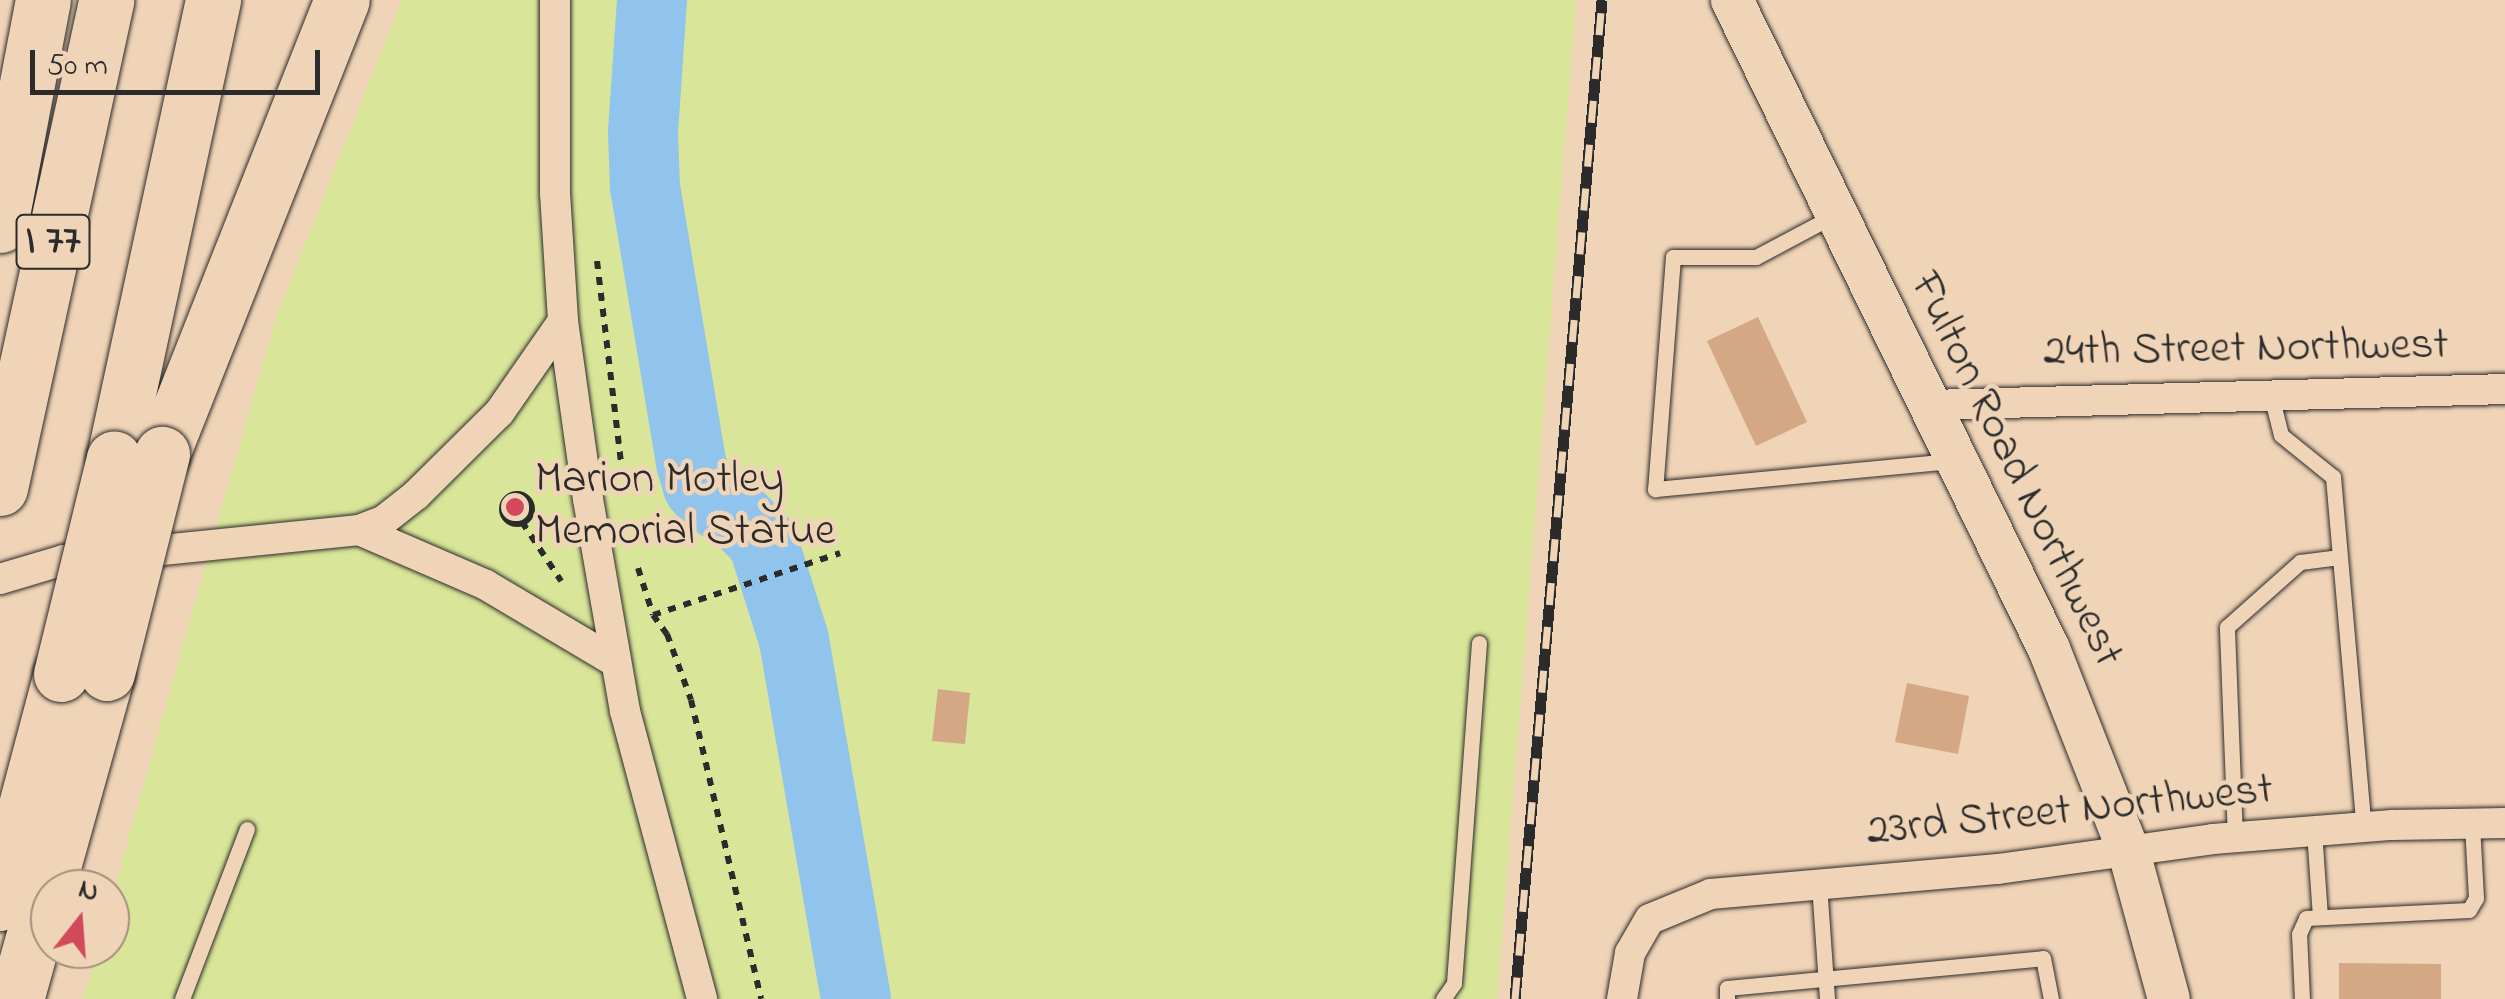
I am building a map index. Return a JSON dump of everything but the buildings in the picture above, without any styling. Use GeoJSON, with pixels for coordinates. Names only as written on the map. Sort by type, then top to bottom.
{"type":"FeatureCollection","features":[{"type":"Feature","properties":{"kind":"highway"},"geometry":{"type":"LineString","coordinates":[[0,225],[42,0]]}},
{"type":"Feature","properties":{"kind":"highway","name":"I 77"},"geometry":{"type":"LineString","coordinates":[[0,486],[106,0]]}},
{"type":"Feature","properties":{"kind":"highway","name":"I 77"},"geometry":{"type":"LineString","coordinates":[[138,456],[213,0]]}},
{"type":"Feature","properties":{"kind":"highway"},"geometry":{"type":"LineString","coordinates":[[16,999],[84,674],[138,456],[342,0]]}},
{"type":"Feature","properties":{"kind":"highway"},"geometry":{"type":"LineString","coordinates":[[0,903],[84,674]]}},
{"type":"Feature","properties":{"kind":"main road","name":"Fulton Road Northwest"},"geometry":{"type":"LineString","coordinates":[[1732,0],[2049,649],[2129,852],[2169,999]]}},
{"type":"Feature","properties":{"kind":"street"},"geometry":{"type":"LineString","coordinates":[[555,0],[555,193],[563,321],[614,661],[702,999]]}},
{"type":"Feature","properties":{"kind":"street"},"geometry":{"type":"LineString","coordinates":[[0,579],[64,560],[359,530],[383,521],[499,413],[563,321]]}},
{"type":"Feature","properties":{"kind":"street","name":"24th Street Northwest"},"geometry":{"type":"LineString","coordinates":[[1930,405],[2505,389]]}},
{"type":"Feature","properties":{"kind":"street"},"geometry":{"type":"LineString","coordinates":[[359,530],[486,585],[614,661]]}},
{"type":"Feature","properties":{"kind":"street","name":"23rd Street Northwest"},"geometry":{"type":"LineString","coordinates":[[1622,999],[1630,953],[1650,919],[1711,894],[2235,838],[2505,822]]}},
{"type":"Feature","properties":{"kind":"lane"},"geometry":{"type":"LineString","coordinates":[[1836,214],[1756,257],[1672,257],[1655,489],[1957,461]]}},
{"type":"Feature","properties":{"kind":"lane"},"geometry":{"type":"LineString","coordinates":[[2271,395],[2280,434],[2333,478],[2364,828]]}},
{"type":"Feature","properties":{"kind":"lane"},"geometry":{"type":"LineString","coordinates":[[2235,838],[2227,627],[2300,562],[2340,557]]}},
{"type":"Feature","properties":{"kind":"lane"},"geometry":{"type":"LineString","coordinates":[[1443,999],[1454,983],[1479,643]]}},
{"type":"Feature","properties":{"kind":"lane"},"geometry":{"type":"LineString","coordinates":[[2302,999],[2299,934],[2306,918],[2469,910],[2476,898],[2472,824]]}},
{"type":"Feature","properties":{"kind":"lane"},"geometry":{"type":"LineString","coordinates":[[182,999],[247,829]]}},
{"type":"Feature","properties":{"kind":"lane"},"geometry":{"type":"LineString","coordinates":[[2314,831],[2320,917]]}},
{"type":"Feature","properties":{"kind":"lane"},"geometry":{"type":"LineString","coordinates":[[1819,884],[1827,999]]}},
{"type":"Feature","properties":{"kind":"lane"},"geometry":{"type":"LineString","coordinates":[[1726,999],[1727,988],[2043,958],[2051,999]]}},
{"type":"Feature","properties":{"kind":"path"},"geometry":{"type":"LineString","coordinates":[[597,257],[622,470]]}},
{"type":"Feature","properties":{"kind":"path"},"geometry":{"type":"LineString","coordinates":[[510,495],[524,495],[530,503],[531,513],[522,522],[510,522],[503,515],[502,506],[510,495]]}},
{"type":"Feature","properties":{"kind":"path"},"geometry":{"type":"LineString","coordinates":[[522,522],[560,580]]}},
{"type":"Feature","properties":{"kind":"path"},"geometry":{"type":"LineString","coordinates":[[653,616],[840,553]]}},
{"type":"Feature","properties":{"kind":"path"},"geometry":{"type":"LineString","coordinates":[[637,564],[653,616],[668,634],[690,700],[761,999]]}},
{"type":"Feature","properties":{"kind":"green space"},"geometry":{"type":"Polygon","coordinates":[[[402,0],[1576,0],[1497,999],[83,999],[91,969],[130,969],[130,869],[120,869],[275,320],[402,0]]]}},
{"type":"Feature","properties":{"kind":"waterway"},"geometry":{"type":"LineString","coordinates":[[652,0],[643,133],[645,187],[691,462],[698,486],[707,497],[742,520],[763,542],[794,640],[856,999]]}},
{"type":"Feature","properties":{"kind":"railway"},"geometry":{"type":"LineString","coordinates":[[1515,999],[1602,0]]}},
{"type":"Feature","properties":{"kind":"place","name":"Marion Motley Memorial Statue"},"geometry":{"type":"Point","coordinates":[515,507]}}]}
